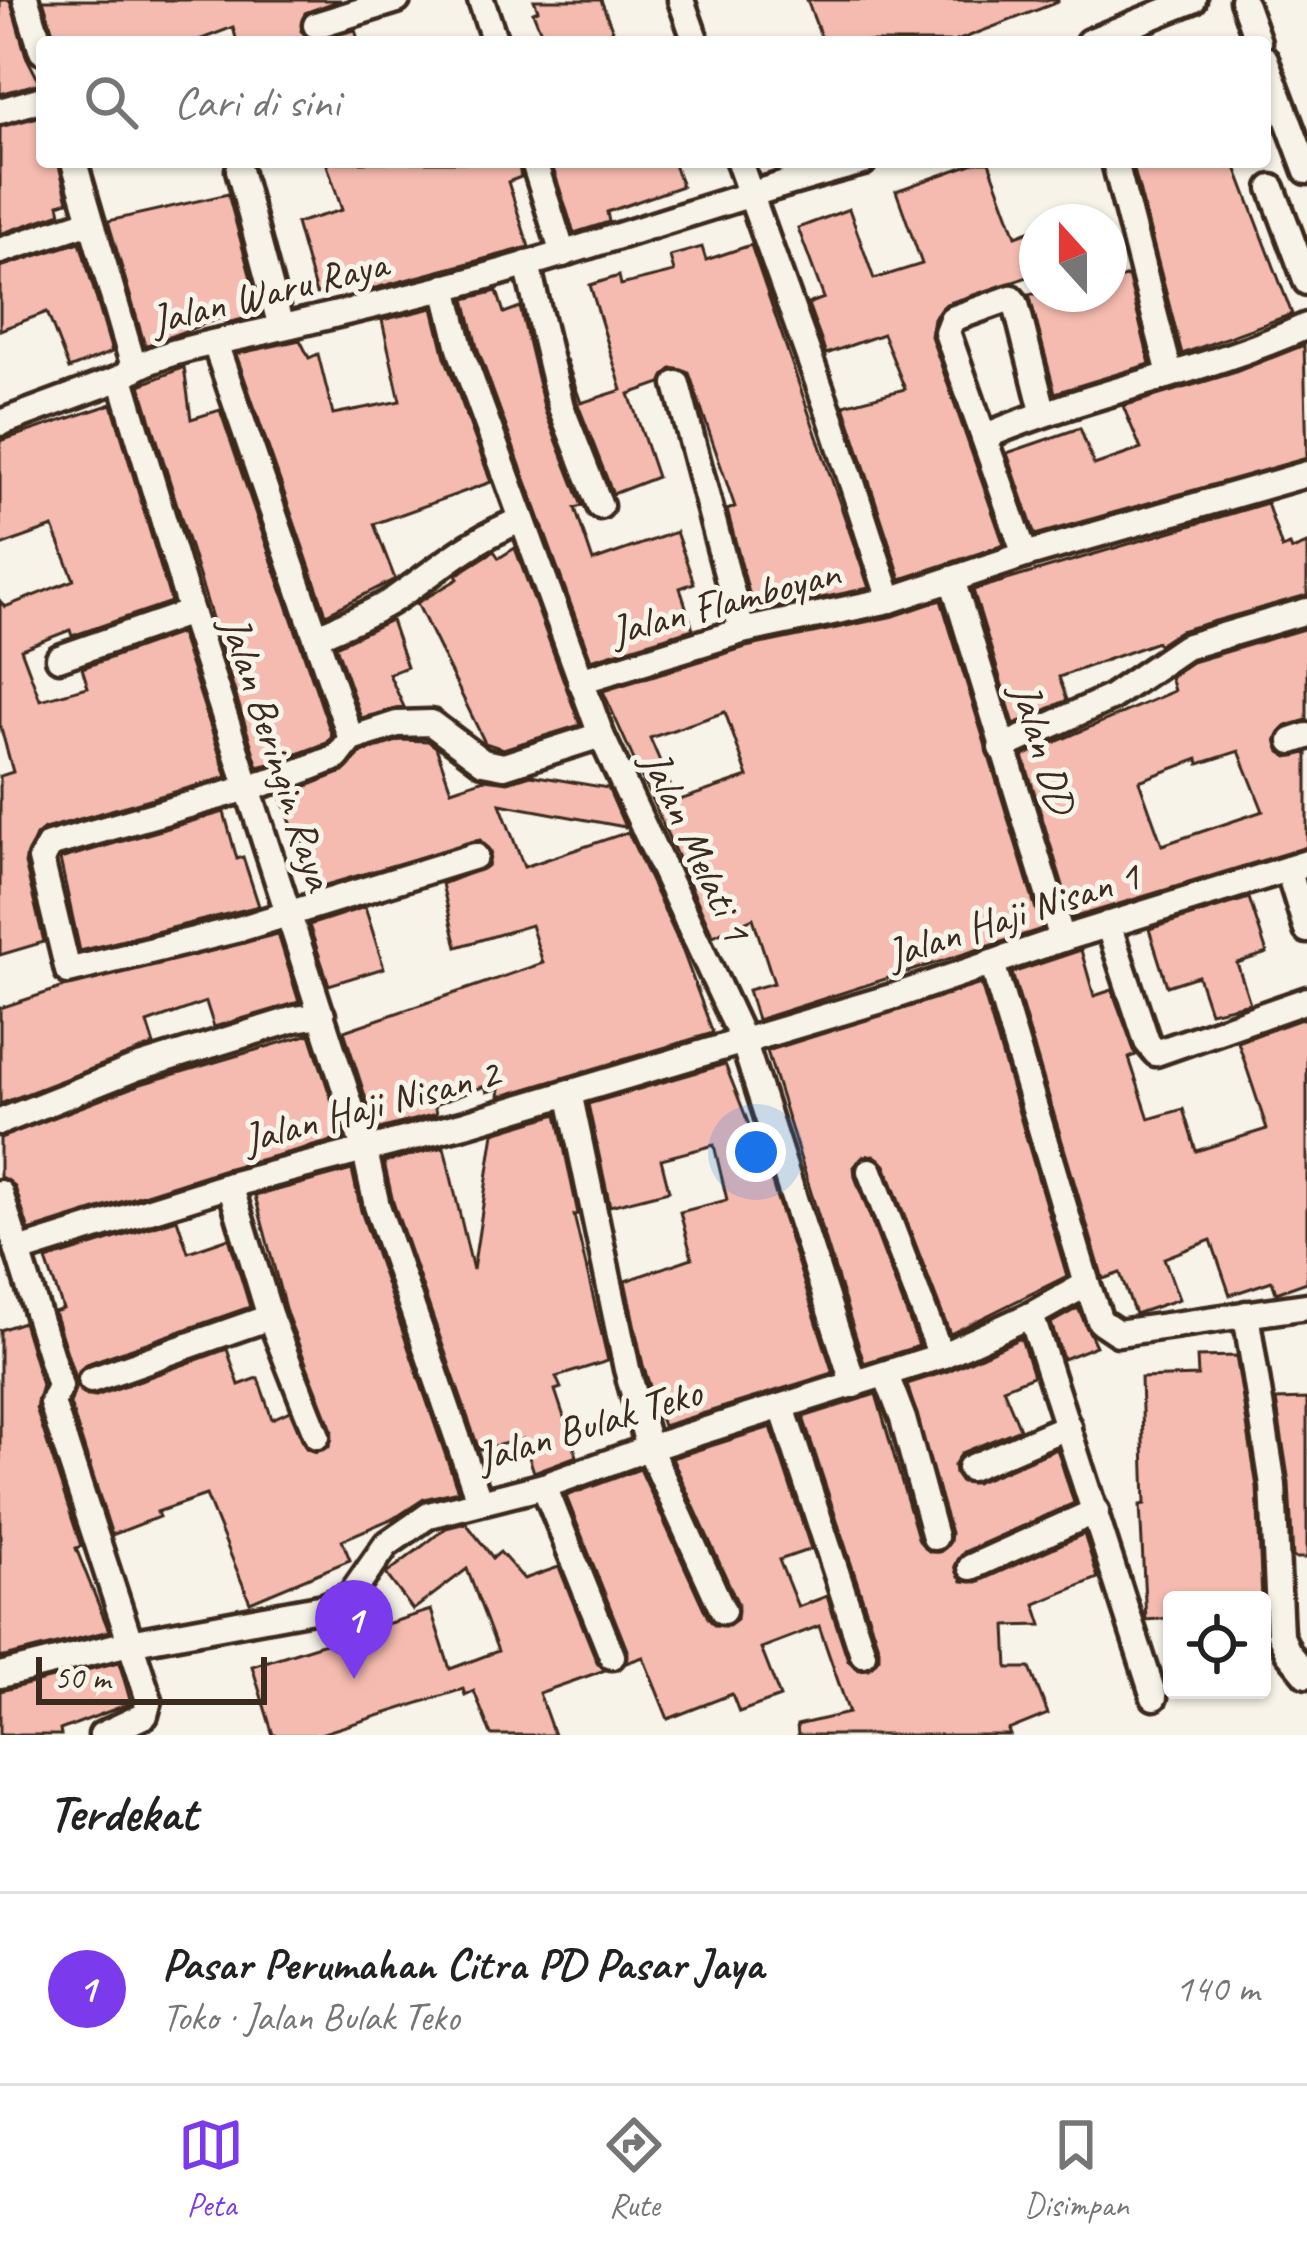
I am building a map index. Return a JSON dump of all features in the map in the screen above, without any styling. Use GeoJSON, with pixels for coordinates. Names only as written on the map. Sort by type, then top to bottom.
{"type":"FeatureCollection","features":[{"type":"Feature","properties":{"kind":"street"},"geometry":{"type":"LineString","coordinates":[[26,0],[37,36]]}},
{"type":"Feature","properties":{"kind":"street"},"geometry":{"type":"LineString","coordinates":[[316,25],[397,0]]}},
{"type":"Feature","properties":{"kind":"street"},"geometry":{"type":"LineString","coordinates":[[481,0],[493,36]]}},
{"type":"Feature","properties":{"kind":"street"},"geometry":{"type":"LineString","coordinates":[[681,0],[694,36]]}},
{"type":"Feature","properties":{"kind":"street"},"geometry":{"type":"LineString","coordinates":[[1104,36],[1193,0]]}},
{"type":"Feature","properties":{"kind":"street"},"geometry":{"type":"LineString","coordinates":[[1243,0],[1256,36]]}},
{"type":"Feature","properties":{"kind":"street"},"geometry":{"type":"LineString","coordinates":[[1271,75],[1307,171]]}},
{"type":"Feature","properties":{"kind":"street"},"geometry":{"type":"LineString","coordinates":[[0,111],[36,101]]}},
{"type":"Feature","properties":{"kind":"street","name":"Jalan Beringin Raya"},"geometry":{"type":"LineString","coordinates":[[76,168],[190,612],[322,1015],[377,1206],[479,1500]]}},
{"type":"Feature","properties":{"kind":"street"},"geometry":{"type":"LineString","coordinates":[[535,168],[563,254]]}},
{"type":"Feature","properties":{"kind":"street"},"geometry":{"type":"LineString","coordinates":[[741,168],[890,599]]}},
{"type":"Feature","properties":{"kind":"street","name":"Jalan Waru Raya"},"geometry":{"type":"LineString","coordinates":[[0,423],[215,343],[563,254],[750,192],[840,168]]}},
{"type":"Feature","properties":{"kind":"street"},"geometry":{"type":"LineString","coordinates":[[1117,168],[1170,374]]}},
{"type":"Feature","properties":{"kind":"street"},"geometry":{"type":"LineString","coordinates":[[239,170],[281,327]]}},
{"type":"Feature","properties":{"kind":"street"},"geometry":{"type":"LineString","coordinates":[[1272,188],[1307,282]]}},
{"type":"Feature","properties":{"kind":"street"},"geometry":{"type":"LineString","coordinates":[[0,251],[90,221]]}},
{"type":"Feature","properties":{"kind":"street"},"geometry":{"type":"LineString","coordinates":[[526,264],[561,406],[600,506]]}},
{"type":"Feature","properties":{"kind":"street"},"geometry":{"type":"LineString","coordinates":[[445,287],[461,352],[601,735]]}},
{"type":"Feature","properties":{"kind":"street"},"geometry":{"type":"LineString","coordinates":[[1024,555],[947,332],[952,319],[1011,298],[1043,411]]}},
{"type":"Feature","properties":{"kind":"street"},"geometry":{"type":"LineString","coordinates":[[984,437],[1043,411],[1170,374],[1307,326]]}},
{"type":"Feature","properties":{"kind":"street"},"geometry":{"type":"LineString","coordinates":[[215,343],[351,739]]}},
{"type":"Feature","properties":{"kind":"street"},"geometry":{"type":"LineString","coordinates":[[676,384],[742,631]]}},
{"type":"Feature","properties":{"kind":"street","name":"Jalan Flamboyan"},"geometry":{"type":"LineString","coordinates":[[580,681],[742,631],[890,599],[1024,555],[1307,474]]}},
{"type":"Feature","properties":{"kind":"street"},"geometry":{"type":"LineString","coordinates":[[316,637],[390,602],[503,526],[522,520]]}},
{"type":"Feature","properties":{"kind":"street","name":"Jalan DD"},"geometry":{"type":"LineString","coordinates":[[952,579],[1062,939]]}},
{"type":"Feature","properties":{"kind":"street"},"geometry":{"type":"LineString","coordinates":[[1001,748],[1110,698],[1186,647],[1307,611]]}},
{"type":"Feature","properties":{"kind":"street"},"geometry":{"type":"LineString","coordinates":[[59,658],[190,612]]}},
{"type":"Feature","properties":{"kind":"street","name":"Jalan Melati 1"},"geometry":{"type":"LineString","coordinates":[[286,914],[68,971],[41,859],[49,845],[337,758],[351,739],[397,724],[430,723],[483,762],[504,766],[601,735],[743,1040],[854,1385]]}},
{"type":"Feature","properties":{"kind":"street"},"geometry":{"type":"LineString","coordinates":[[286,914],[475,856]]}},
{"type":"Feature","properties":{"kind":"street"},"geometry":{"type":"LineString","coordinates":[[1298,866],[1307,930]]}},
{"type":"Feature","properties":{"kind":"street","name":"Jalan Haji Nisan 1"},"geometry":{"type":"LineString","coordinates":[[743,1040],[1298,866]]}},
{"type":"Feature","properties":{"kind":"street"},"geometry":{"type":"LineString","coordinates":[[1108,924],[1150,1048],[1156,1053],[1307,1000]]}},
{"type":"Feature","properties":{"kind":"street"},"geometry":{"type":"LineString","coordinates":[[992,963],[1100,1321],[1118,1333],[1307,1306]]}},
{"type":"Feature","properties":{"kind":"street"},"geometry":{"type":"LineString","coordinates":[[0,1122],[136,1068],[322,1015]]}},
{"type":"Feature","properties":{"kind":"street","name":"Jalan Haji Nisan 2"},"geometry":{"type":"LineString","coordinates":[[19,1251],[230,1185],[364,1151],[743,1040]]}},
{"type":"Feature","properties":{"kind":"street"},"geometry":{"type":"LineString","coordinates":[[569,1092],[627,1369],[649,1448],[723,1611]]}},
{"type":"Feature","properties":{"kind":"street"},"geometry":{"type":"LineString","coordinates":[[870,1171],[941,1356]]}},
{"type":"Feature","properties":{"kind":"street"},"geometry":{"type":"LineString","coordinates":[[230,1185],[270,1317],[316,1436]]}},
{"type":"Feature","properties":{"kind":"street"},"geometry":{"type":"LineString","coordinates":[[0,1193],[60,1386],[52,1403],[149,1700],[145,1715],[101,1735]]}},
{"type":"Feature","properties":{"kind":"street","name":"Jalan Bulak Teko"},"geometry":{"type":"LineString","coordinates":[[0,1675],[129,1643],[324,1607],[351,1594],[386,1544],[429,1516],[544,1486],[941,1356],[1088,1284]]}},
{"type":"Feature","properties":{"kind":"street"},"geometry":{"type":"LineString","coordinates":[[1246,1314],[1273,1485],[1280,1634],[1307,1675]]}},
{"type":"Feature","properties":{"kind":"street"},"geometry":{"type":"LineString","coordinates":[[1031,1315],[1154,1697]]}},
{"type":"Feature","properties":{"kind":"street"},"geometry":{"type":"LineString","coordinates":[[91,1380],[270,1317]]}},
{"type":"Feature","properties":{"kind":"street"},"geometry":{"type":"LineString","coordinates":[[886,1375],[935,1537]]}},
{"type":"Feature","properties":{"kind":"street"},"geometry":{"type":"LineString","coordinates":[[782,1407],[863,1654]]}},
{"type":"Feature","properties":{"kind":"street"},"geometry":{"type":"LineString","coordinates":[[970,1468],[1068,1426]]}},
{"type":"Feature","properties":{"kind":"street"},"geometry":{"type":"LineString","coordinates":[[544,1486],[612,1656]]}},
{"type":"Feature","properties":{"kind":"street"},"geometry":{"type":"LineString","coordinates":[[970,1567],[1096,1510]]}},
{"type":"Feature","properties":{"kind":"building"},"geometry":{"type":"Polygon","coordinates":[[[0,0],[10,0],[36,84],[0,94],[0,0]]]}},
{"type":"Feature","properties":{"kind":"building"},"geometry":{"type":"Polygon","coordinates":[[[43,0],[341,0],[305,13],[301,31],[308,36],[235,36],[233,27],[210,36],[54,36],[43,0]]]}},
{"type":"Feature","properties":{"kind":"building"},"geometry":{"type":"Polygon","coordinates":[[[534,0],[601,0],[615,36],[543,36],[533,12],[538,10],[534,0]]]}},
{"type":"Feature","properties":{"kind":"building"},"geometry":{"type":"Polygon","coordinates":[[[807,0],[1058,0],[970,36],[821,36],[807,0]]]}},
{"type":"Feature","properties":{"kind":"building"},"geometry":{"type":"Polygon","coordinates":[[[36,118],[36,168],[60,168],[68,201],[59,204],[61,213],[0,234],[0,127],[36,118]]]}},
{"type":"Feature","properties":{"kind":"building"},"geometry":{"type":"Polygon","coordinates":[[[328,168],[519,168],[521,177],[508,182],[529,247],[368,290],[365,280],[316,294],[296,223],[342,210],[328,168]]]}},
{"type":"Feature","properties":{"kind":"building"},"geometry":{"type":"Polygon","coordinates":[[[553,168],[675,168],[682,186],[607,212],[609,222],[574,233],[553,168]]]}},
{"type":"Feature","properties":{"kind":"building"},"geometry":{"type":"Polygon","coordinates":[[[960,168],[991,168],[1019,235],[1019,280],[946,304],[934,318],[931,336],[1004,545],[901,579],[844,405],[905,389],[883,334],[826,354],[808,304],[824,298],[798,228],[849,209],[874,279],[922,264],[896,191],[960,168]]]}},
{"type":"Feature","properties":{"kind":"building"},"geometry":{"type":"Polygon","coordinates":[[[1134,168],[1236,168],[1292,314],[1182,354],[1134,168]]]}},
{"type":"Feature","properties":{"kind":"building"},"geometry":{"type":"Polygon","coordinates":[[[228,194],[261,315],[226,323],[220,318],[145,346],[108,221],[228,194]]]}},
{"type":"Feature","properties":{"kind":"building"},"geometry":{"type":"Polygon","coordinates":[[[80,242],[112,352],[69,369],[47,312],[0,330],[0,267],[80,242]]]}},
{"type":"Feature","properties":{"kind":"building"},"geometry":{"type":"Polygon","coordinates":[[[751,245],[869,588],[754,612],[727,510],[735,507],[689,373],[672,368],[661,383],[629,394],[657,477],[613,494],[577,402],[566,359],[581,403],[622,390],[590,285],[619,276],[621,285],[674,272],[670,256],[702,247],[706,260],[751,245]]]}},
{"type":"Feature","properties":{"kind":"building"},"geometry":{"type":"Polygon","coordinates":[[[1127,276],[1150,364],[1055,393],[1034,312],[1127,312],[1127,276]]]}},
{"type":"Feature","properties":{"kind":"building"},"geometry":{"type":"Polygon","coordinates":[[[497,291],[504,313],[520,307],[545,411],[582,506],[575,508],[593,561],[676,532],[694,583],[680,588],[693,629],[591,660],[477,347],[465,299],[497,291]]]}},
{"type":"Feature","properties":{"kind":"building"},"geometry":{"type":"Polygon","coordinates":[[[433,308],[445,357],[491,482],[374,524],[395,579],[326,614],[236,354],[300,340],[309,358],[318,354],[333,414],[400,401],[382,320],[433,308]]]}},
{"type":"Feature","properties":{"kind":"building"},"geometry":{"type":"Polygon","coordinates":[[[1304,345],[1307,458],[1035,535],[1007,453],[1080,428],[1094,465],[1141,449],[1123,406],[1233,373],[1304,345]]]}},
{"type":"Feature","properties":{"kind":"building"},"geometry":{"type":"Polygon","coordinates":[[[184,367],[191,419],[220,410],[332,736],[327,743],[258,767],[140,385],[184,367]]]}},
{"type":"Feature","properties":{"kind":"building"},"geometry":{"type":"Polygon","coordinates":[[[112,404],[171,602],[21,649],[40,700],[88,687],[82,668],[180,633],[227,777],[44,829],[25,863],[44,942],[0,955],[0,776],[13,772],[0,725],[0,601],[5,607],[74,580],[53,527],[0,546],[0,441],[112,404]]]}},
{"type":"Feature","properties":{"kind":"building"},"geometry":{"type":"Polygon","coordinates":[[[1267,503],[1282,548],[1307,544],[1307,595],[1180,631],[1158,645],[1059,677],[1067,700],[1014,724],[973,590],[1267,503]]]}},
{"type":"Feature","properties":{"kind":"building"},"geometry":{"type":"Polygon","coordinates":[[[515,548],[580,725],[503,749],[485,743],[417,603],[494,551],[499,558],[515,548]]]}},
{"type":"Feature","properties":{"kind":"building"},"geometry":{"type":"Polygon","coordinates":[[[941,600],[1042,929],[757,1020],[748,990],[774,983],[753,918],[713,936],[603,691],[746,647],[894,616],[941,600]],[[725,712],[650,738],[677,801],[748,777],[725,712]]]}},
{"type":"Feature","properties":{"kind":"building"},"geometry":{"type":"Polygon","coordinates":[[[391,620],[407,667],[389,674],[404,707],[361,718],[336,646],[391,620]]]}},
{"type":"Feature","properties":{"kind":"building"},"geometry":{"type":"Polygon","coordinates":[[[1307,628],[1307,720],[1286,726],[1276,739],[1280,752],[1288,757],[1307,753],[1307,847],[1073,918],[1023,756],[1174,691],[1170,677],[1192,662],[1307,628]],[[1239,751],[1199,764],[1198,759],[1139,781],[1162,845],[1263,811],[1239,751]]]}},
{"type":"Feature","properties":{"kind":"building"},"geometry":{"type":"Polygon","coordinates":[[[400,740],[428,741],[436,747],[451,790],[484,779],[508,782],[531,775],[608,788],[625,827],[500,804],[524,867],[628,832],[682,949],[713,1033],[499,1097],[500,1088],[487,1092],[485,1086],[434,1105],[436,1114],[376,1130],[344,1031],[543,963],[531,925],[457,947],[442,884],[488,866],[491,852],[480,840],[319,887],[281,796],[343,772],[361,753],[400,740]]]}},
{"type":"Feature","properties":{"kind":"building"},"geometry":{"type":"Polygon","coordinates":[[[224,812],[237,859],[243,857],[259,906],[80,951],[60,859],[224,812]]]}},
{"type":"Feature","properties":{"kind":"building"},"geometry":{"type":"Polygon","coordinates":[[[1249,898],[1267,953],[1237,963],[1250,1003],[1210,1012],[1198,976],[1167,986],[1149,929],[1249,898]]]}},
{"type":"Feature","properties":{"kind":"building"},"geometry":{"type":"Polygon","coordinates":[[[365,907],[384,968],[329,985],[309,925],[365,907]]]}},
{"type":"Feature","properties":{"kind":"building"},"geometry":{"type":"Polygon","coordinates":[[[278,934],[299,1002],[214,1027],[206,1002],[147,1023],[154,1045],[0,1104],[0,1008],[64,987],[278,934]]]}},
{"type":"Feature","properties":{"kind":"building"},"geometry":{"type":"Polygon","coordinates":[[[1081,950],[1094,996],[1112,990],[1136,1055],[1129,1058],[1149,1119],[1183,1109],[1196,1151],[1267,1129],[1238,1042],[1307,1017],[1307,1282],[1276,1293],[1272,1281],[1230,1295],[1211,1240],[1164,1258],[1179,1299],[1135,1314],[1120,1273],[1103,1279],[1012,973],[1081,950]]]}},
{"type":"Feature","properties":{"kind":"building"},"geometry":{"type":"Polygon","coordinates":[[[981,984],[1067,1276],[950,1334],[885,1165],[874,1155],[863,1156],[854,1167],[855,1177],[919,1346],[864,1363],[767,1051],[981,984]]]}},
{"type":"Feature","properties":{"kind":"building"},"geometry":{"type":"Polygon","coordinates":[[[310,1034],[344,1138],[225,1169],[29,1231],[15,1187],[0,1177],[0,1138],[141,1084],[310,1034]]]}},
{"type":"Feature","properties":{"kind":"building"},"geometry":{"type":"Polygon","coordinates":[[[725,1064],[772,1183],[833,1373],[663,1426],[643,1365],[625,1281],[692,1258],[680,1212],[727,1200],[714,1145],[661,1159],[669,1191],[610,1206],[588,1104],[725,1064]]]}},
{"type":"Feature","properties":{"kind":"building"},"geometry":{"type":"Polygon","coordinates":[[[557,1114],[578,1214],[574,1215],[608,1361],[556,1377],[561,1388],[555,1390],[577,1456],[534,1472],[523,1439],[479,1450],[393,1202],[384,1162],[444,1147],[473,1270],[494,1133],[557,1114]]]}},
{"type":"Feature","properties":{"kind":"building"},"geometry":{"type":"Polygon","coordinates":[[[352,1170],[361,1211],[458,1491],[424,1499],[342,1540],[350,1560],[250,1602],[206,1495],[112,1535],[70,1404],[76,1386],[87,1396],[96,1396],[227,1349],[239,1385],[258,1378],[272,1419],[290,1411],[306,1448],[316,1452],[329,1447],[332,1430],[286,1312],[255,1196],[352,1170]]]}},
{"type":"Feature","properties":{"kind":"building"},"geometry":{"type":"Polygon","coordinates":[[[177,1219],[188,1252],[229,1238],[250,1307],[86,1364],[75,1378],[54,1312],[63,1309],[46,1260],[177,1219]]]}},
{"type":"Feature","properties":{"kind":"building"},"geometry":{"type":"Polygon","coordinates":[[[1078,1308],[1096,1346],[1063,1359],[1051,1323],[1078,1308]]]}},
{"type":"Feature","properties":{"kind":"building"},"geometry":{"type":"Polygon","coordinates":[[[23,1322],[42,1385],[36,1408],[81,1546],[76,1548],[109,1631],[0,1658],[0,1330],[23,1322]]]}},
{"type":"Feature","properties":{"kind":"building"},"geometry":{"type":"Polygon","coordinates":[[[1021,1338],[1033,1376],[1003,1388],[1020,1429],[962,1453],[955,1473],[961,1482],[975,1483],[1057,1449],[1074,1503],[964,1552],[955,1566],[962,1581],[977,1582],[1084,1534],[1098,1578],[1035,1604],[1042,1625],[1006,1626],[1008,1668],[1030,1668],[1048,1714],[1008,1730],[1010,1735],[798,1735],[797,1725],[849,1713],[819,1626],[761,1648],[780,1697],[739,1712],[732,1694],[668,1719],[643,1657],[626,1663],[627,1650],[566,1496],[640,1469],[708,1618],[714,1625],[729,1626],[737,1620],[738,1604],[672,1458],[771,1427],[811,1549],[779,1560],[798,1607],[827,1596],[848,1660],[859,1670],[869,1669],[879,1658],[879,1649],[803,1417],[876,1394],[919,1541],[930,1552],[940,1552],[950,1542],[951,1533],[907,1384],[1021,1338]]]}},
{"type":"Feature","properties":{"kind":"building"},"geometry":{"type":"Polygon","coordinates":[[[1236,1356],[1257,1487],[1262,1591],[1163,1591],[1163,1619],[1146,1620],[1140,1505],[1145,1504],[1141,1378],[1198,1376],[1197,1357],[1236,1356]]]}},
{"type":"Feature","properties":{"kind":"building"},"geometry":{"type":"Polygon","coordinates":[[[1307,1399],[1307,1558],[1293,1558],[1289,1483],[1276,1400],[1307,1399]]]}},
{"type":"Feature","properties":{"kind":"building"},"geometry":{"type":"Polygon","coordinates":[[[466,1523],[493,1558],[500,1552],[524,1579],[559,1567],[597,1662],[605,1670],[539,1693],[554,1735],[491,1735],[474,1691],[465,1695],[463,1689],[317,1735],[273,1735],[252,1666],[431,1610],[450,1669],[498,1651],[467,1569],[413,1610],[386,1574],[446,1528],[466,1523]]]}},
{"type":"Feature","properties":{"kind":"building"},"geometry":{"type":"Polygon","coordinates":[[[119,1662],[131,1703],[60,1730],[61,1735],[0,1735],[0,1691],[119,1662]]]}},
{"type":"Feature","properties":{"kind":"place","name":"Pasar Perumahan Citra PD Pasar Jaya"},"geometry":{"type":"Point","coordinates":[354,1679]}}]}
